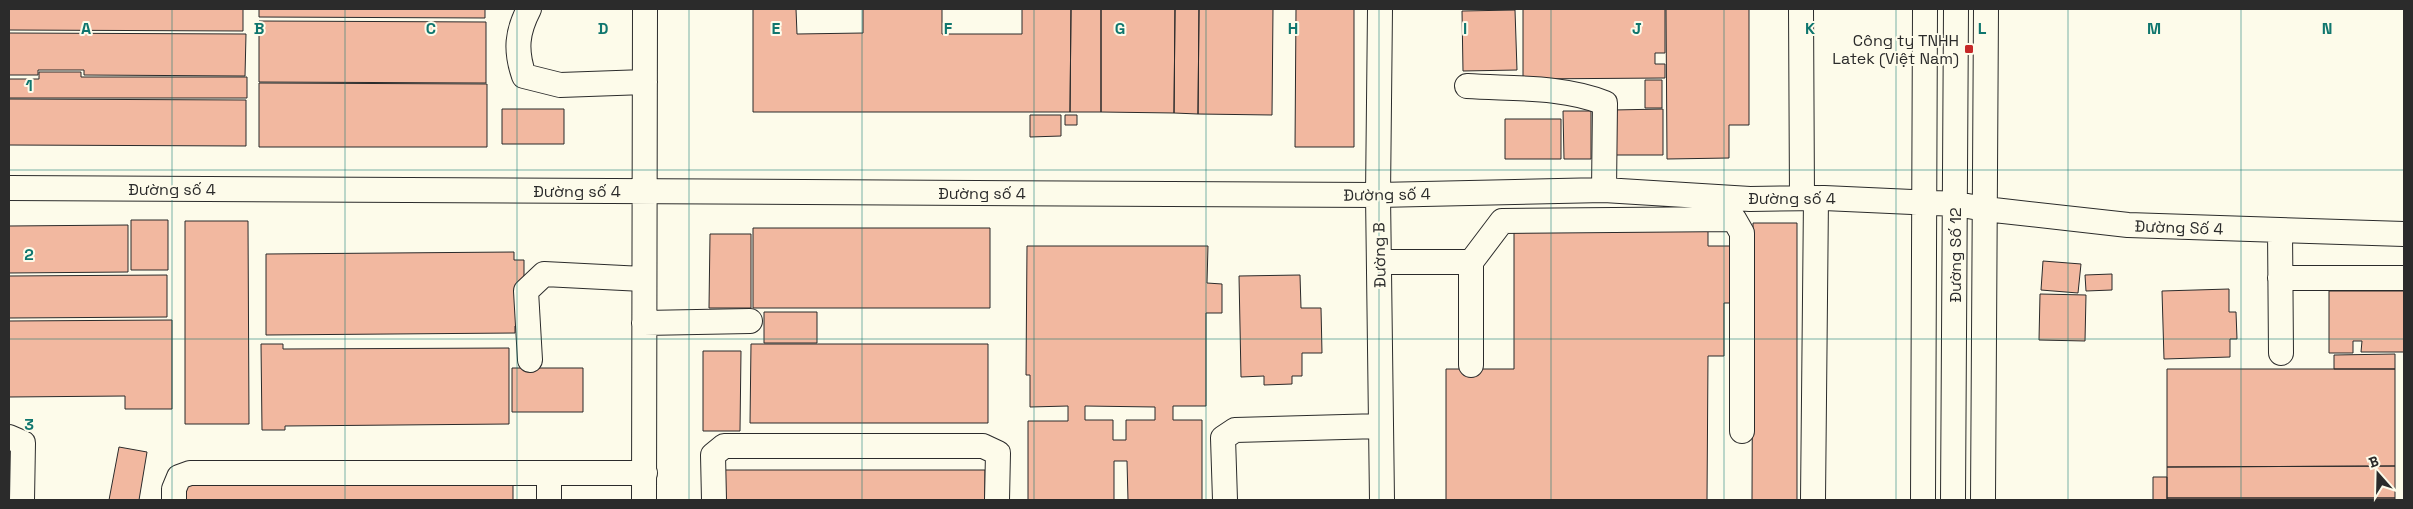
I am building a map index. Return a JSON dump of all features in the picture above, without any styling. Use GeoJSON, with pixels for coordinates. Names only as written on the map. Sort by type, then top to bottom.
{"type":"FeatureCollection","features":[{"type":"Feature","properties":{"kind":"street"},"geometry":{"type":"LineString","coordinates":[[529,9],[519,29],[520,63],[524,76],[560,85],[645,82]]}},
{"type":"Feature","properties":{"kind":"street"},"geometry":{"type":"LineString","coordinates":[[644,500],[645,9]]}},
{"type":"Feature","properties":{"kind":"street","name":"Đường B"},"geometry":{"type":"LineString","coordinates":[[1380,9],[1378,195],[1382,500]]}},
{"type":"Feature","properties":{"kind":"street"},"geometry":{"type":"LineString","coordinates":[[1801,9],[1809,198],[1813,500]]}},
{"type":"Feature","properties":{"kind":"street","name":"Đường Số 12"},"geometry":{"type":"LineString","coordinates":[[1923,500],[1925,9]]}},
{"type":"Feature","properties":{"kind":"street","name":"Đường Số 12"},"geometry":{"type":"LineString","coordinates":[[1954,500],[1956,9]]}},
{"type":"Feature","properties":{"kind":"street","name":"Đường Số 12"},"geometry":{"type":"LineString","coordinates":[[1983,500],[1986,9]]}},
{"type":"Feature","properties":{"kind":"street"},"geometry":{"type":"LineString","coordinates":[[1467,86],[1567,92],[1586,95],[1605,103],[1604,190]]}},
{"type":"Feature","properties":{"kind":"street","name":"Đường số 4"},"geometry":{"type":"LineString","coordinates":[[9,188],[1378,195],[1604,190],[1750,198],[1809,198],[1956,204]]}},
{"type":"Feature","properties":{"kind":"street","name":"Đường Số 4"},"geometry":{"type":"LineString","coordinates":[[1956,204],[2128,225],[2404,234]]}},
{"type":"Feature","properties":{"kind":"street"},"geometry":{"type":"LineString","coordinates":[[1471,365],[1471,262],[1502,221],[1734,219],[1742,233],[1742,431]]}},
{"type":"Feature","properties":{"kind":"street"},"geometry":{"type":"LineString","coordinates":[[2280,230],[2280,353]]}},
{"type":"Feature","properties":{"kind":"street"},"geometry":{"type":"LineString","coordinates":[[1379,262],[1471,262]]}},
{"type":"Feature","properties":{"kind":"street"},"geometry":{"type":"LineString","coordinates":[[530,360],[526,290],[544,274],[643,279]]}},
{"type":"Feature","properties":{"kind":"street"},"geometry":{"type":"LineString","coordinates":[[2280,278],[2404,278]]}},
{"type":"Feature","properties":{"kind":"street"},"geometry":{"type":"LineString","coordinates":[[644,323],[750,321]]}},
{"type":"Feature","properties":{"kind":"street"},"geometry":{"type":"LineString","coordinates":[[1225,500],[1223,438],[1235,430],[1381,426]]}},
{"type":"Feature","properties":{"kind":"street"},"geometry":{"type":"LineString","coordinates":[[9,437],[23,443],[22,500]]}},
{"type":"Feature","properties":{"kind":"street"},"geometry":{"type":"LineString","coordinates":[[714,500],[713,455],[724,446],[984,446],[998,453],[997,500]]}},
{"type":"Feature","properties":{"kind":"street"},"geometry":{"type":"LineString","coordinates":[[174,500],[174,489],[179,477],[190,473],[645,473]]}},
{"type":"Feature","properties":{"kind":"street"},"geometry":{"type":"LineString","coordinates":[[549,474],[549,500]]}},
{"type":"Feature","properties":{"kind":"building"},"geometry":{"type":"Polygon","coordinates":[[[9,9],[243,9],[243,31],[9,30],[9,9]]]}},
{"type":"Feature","properties":{"kind":"building"},"geometry":{"type":"Polygon","coordinates":[[[259,9],[485,9],[485,18],[259,17],[259,9]]]}},
{"type":"Feature","properties":{"kind":"building"},"geometry":{"type":"Polygon","coordinates":[[[753,9],[796,9],[797,34],[863,33],[863,9],[942,9],[942,34],[1022,34],[1022,9],[1071,9],[1070,112],[753,112],[753,9]]]}},
{"type":"Feature","properties":{"kind":"building"},"geometry":{"type":"Polygon","coordinates":[[[1071,9],[1101,9],[1101,112],[1070,112],[1071,9]]]}},
{"type":"Feature","properties":{"kind":"building"},"geometry":{"type":"Polygon","coordinates":[[[1101,9],[1175,9],[1174,113],[1101,112],[1101,9]]]}},
{"type":"Feature","properties":{"kind":"building"},"geometry":{"type":"Polygon","coordinates":[[[1175,9],[1199,9],[1198,114],[1174,113],[1175,9]]]}},
{"type":"Feature","properties":{"kind":"building"},"geometry":{"type":"Polygon","coordinates":[[[1199,9],[1273,9],[1272,115],[1198,114],[1199,9]]]}},
{"type":"Feature","properties":{"kind":"building"},"geometry":{"type":"Polygon","coordinates":[[[1296,9],[1354,9],[1354,147],[1295,147],[1296,9]]]}},
{"type":"Feature","properties":{"kind":"building"},"geometry":{"type":"Polygon","coordinates":[[[1523,9],[1665,9],[1665,53],[1655,53],[1655,64],[1665,64],[1665,78],[1523,79],[1523,9]]]}},
{"type":"Feature","properties":{"kind":"building"},"geometry":{"type":"Polygon","coordinates":[[[1666,9],[1749,9],[1749,125],[1729,125],[1729,158],[1667,159],[1666,9]]]}},
{"type":"Feature","properties":{"kind":"building"},"geometry":{"type":"Polygon","coordinates":[[[1515,10],[1517,70],[1463,71],[1462,11],[1515,10]]]}},
{"type":"Feature","properties":{"kind":"building"},"geometry":{"type":"Polygon","coordinates":[[[259,21],[486,22],[486,83],[259,82],[259,21]]]}},
{"type":"Feature","properties":{"kind":"building"},"geometry":{"type":"Polygon","coordinates":[[[9,33],[246,34],[245,76],[84,75],[84,70],[38,70],[38,75],[9,75],[9,33]]]}},
{"type":"Feature","properties":{"kind":"building"},"geometry":{"type":"Polygon","coordinates":[[[39,72],[81,72],[81,77],[247,77],[247,98],[9,98],[9,79],[39,79],[39,72]]]}},
{"type":"Feature","properties":{"kind":"building"},"geometry":{"type":"Polygon","coordinates":[[[1645,80],[1662,80],[1662,108],[1645,108],[1645,80]]]}},
{"type":"Feature","properties":{"kind":"building"},"geometry":{"type":"Polygon","coordinates":[[[259,83],[487,84],[487,147],[259,147],[259,83]]]}},
{"type":"Feature","properties":{"kind":"building"},"geometry":{"type":"Polygon","coordinates":[[[9,99],[246,100],[246,146],[9,145],[9,99]]]}},
{"type":"Feature","properties":{"kind":"building"},"geometry":{"type":"Polygon","coordinates":[[[502,109],[564,109],[564,144],[502,144],[502,109]]]}},
{"type":"Feature","properties":{"kind":"building"},"geometry":{"type":"Polygon","coordinates":[[[1663,109],[1663,155],[1613,155],[1613,110],[1663,109]]]}},
{"type":"Feature","properties":{"kind":"building"},"geometry":{"type":"Polygon","coordinates":[[[1563,111],[1591,111],[1591,159],[1564,159],[1563,111]]]}},
{"type":"Feature","properties":{"kind":"building"},"geometry":{"type":"Polygon","coordinates":[[[1030,115],[1061,115],[1061,136],[1030,137],[1030,115]]]}},
{"type":"Feature","properties":{"kind":"building"},"geometry":{"type":"Polygon","coordinates":[[[1065,115],[1077,115],[1077,125],[1065,125],[1065,115]]]}},
{"type":"Feature","properties":{"kind":"building"},"geometry":{"type":"Polygon","coordinates":[[[1505,119],[1561,119],[1561,159],[1505,159],[1505,119]]]}},
{"type":"Feature","properties":{"kind":"building"},"geometry":{"type":"Polygon","coordinates":[[[131,220],[168,220],[168,270],[131,270],[131,220]]]}},
{"type":"Feature","properties":{"kind":"building"},"geometry":{"type":"Polygon","coordinates":[[[185,221],[248,221],[249,424],[185,424],[185,221]]]}},
{"type":"Feature","properties":{"kind":"building"},"geometry":{"type":"Polygon","coordinates":[[[1753,223],[1797,223],[1797,500],[1752,500],[1753,223]]]}},
{"type":"Feature","properties":{"kind":"building"},"geometry":{"type":"Polygon","coordinates":[[[128,225],[128,272],[9,273],[9,226],[128,225]]]}},
{"type":"Feature","properties":{"kind":"building"},"geometry":{"type":"Polygon","coordinates":[[[1708,226],[1708,246],[1733,246],[1733,303],[1724,303],[1724,356],[1708,356],[1707,500],[1446,500],[1446,369],[1514,369],[1514,227],[1708,226]]]}},
{"type":"Feature","properties":{"kind":"building"},"geometry":{"type":"Polygon","coordinates":[[[753,228],[990,228],[990,308],[753,308],[753,228]]]}},
{"type":"Feature","properties":{"kind":"building"},"geometry":{"type":"Polygon","coordinates":[[[710,234],[751,234],[751,308],[709,308],[710,234]]]}},
{"type":"Feature","properties":{"kind":"building"},"geometry":{"type":"Polygon","coordinates":[[[1027,246],[1208,246],[1207,283],[1222,284],[1222,313],[1206,313],[1206,406],[1173,406],[1173,420],[1202,420],[1202,500],[1128,500],[1127,461],[1114,461],[1114,500],[1028,500],[1028,421],[1068,421],[1068,406],[1030,407],[1030,375],[1026,375],[1027,246]],[[1085,406],[1085,420],[1113,420],[1113,440],[1126,440],[1126,420],[1155,420],[1155,407],[1085,406]]]}},
{"type":"Feature","properties":{"kind":"building"},"geometry":{"type":"Polygon","coordinates":[[[514,252],[514,260],[524,260],[524,326],[515,326],[515,333],[266,335],[266,254],[514,252]]]}},
{"type":"Feature","properties":{"kind":"building"},"geometry":{"type":"Polygon","coordinates":[[[2043,261],[2081,264],[2078,293],[2041,290],[2043,261]]]}},
{"type":"Feature","properties":{"kind":"building"},"geometry":{"type":"Polygon","coordinates":[[[2112,274],[2112,290],[2086,291],[2085,275],[2112,274]]]}},
{"type":"Feature","properties":{"kind":"building"},"geometry":{"type":"Polygon","coordinates":[[[167,275],[167,317],[9,318],[9,276],[167,275]]]}},
{"type":"Feature","properties":{"kind":"building"},"geometry":{"type":"Polygon","coordinates":[[[1300,275],[1301,308],[1321,308],[1322,353],[1302,353],[1302,376],[1292,376],[1292,384],[1264,385],[1264,376],[1241,377],[1239,276],[1300,275]]]}},
{"type":"Feature","properties":{"kind":"building"},"geometry":{"type":"Polygon","coordinates":[[[2229,289],[2229,312],[2236,312],[2237,339],[2230,339],[2230,357],[2164,359],[2162,291],[2229,289]]]}},
{"type":"Feature","properties":{"kind":"building"},"geometry":{"type":"Polygon","coordinates":[[[2329,291],[2404,291],[2404,352],[2361,352],[2362,341],[2353,341],[2353,353],[2329,353],[2329,291]]]}},
{"type":"Feature","properties":{"kind":"building"},"geometry":{"type":"Polygon","coordinates":[[[2040,294],[2086,295],[2085,341],[2039,340],[2040,294]]]}},
{"type":"Feature","properties":{"kind":"building"},"geometry":{"type":"Polygon","coordinates":[[[764,312],[817,312],[817,343],[764,343],[764,312]]]}},
{"type":"Feature","properties":{"kind":"building"},"geometry":{"type":"Polygon","coordinates":[[[172,320],[172,409],[125,409],[125,396],[9,397],[9,321],[172,320]]]}},
{"type":"Feature","properties":{"kind":"building"},"geometry":{"type":"Polygon","coordinates":[[[261,344],[283,344],[283,349],[509,348],[509,424],[285,426],[285,430],[262,430],[261,344]]]}},
{"type":"Feature","properties":{"kind":"building"},"geometry":{"type":"Polygon","coordinates":[[[751,344],[988,344],[988,423],[750,423],[751,344]]]}},
{"type":"Feature","properties":{"kind":"building"},"geometry":{"type":"Polygon","coordinates":[[[703,351],[741,351],[740,431],[703,431],[703,351]]]}},
{"type":"Feature","properties":{"kind":"building"},"geometry":{"type":"Polygon","coordinates":[[[2395,354],[2395,369],[2334,369],[2334,355],[2395,354]]]}},
{"type":"Feature","properties":{"kind":"building"},"geometry":{"type":"Polygon","coordinates":[[[512,368],[583,368],[583,412],[512,412],[512,368]]]}},
{"type":"Feature","properties":{"kind":"building"},"geometry":{"type":"Polygon","coordinates":[[[2167,369],[2395,369],[2395,466],[2167,467],[2167,369]]]}},
{"type":"Feature","properties":{"kind":"building"},"geometry":{"type":"Polygon","coordinates":[[[119,447],[147,452],[139,500],[109,500],[119,447]]]}},
{"type":"Feature","properties":{"kind":"building"},"geometry":{"type":"Polygon","coordinates":[[[2395,466],[2395,498],[2167,498],[2167,467],[2395,466]]]}},
{"type":"Feature","properties":{"kind":"building"},"geometry":{"type":"Polygon","coordinates":[[[723,470],[985,470],[985,500],[723,500],[723,470]]]}},
{"type":"Feature","properties":{"kind":"building"},"geometry":{"type":"Polygon","coordinates":[[[2153,477],[2167,477],[2167,500],[2153,500],[2153,477]]]}},
{"type":"Feature","properties":{"kind":"building"},"geometry":{"type":"Polygon","coordinates":[[[180,479],[513,482],[513,500],[180,500],[180,479]]]}},
{"type":"Feature","properties":{"kind":"building"},"geometry":{"type":"Polygon","coordinates":[[[2167,498],[2395,498],[2395,500],[2167,500],[2167,498]]]}},
{"type":"Feature","properties":{"kind":"place","name":"Công ty TNHH Latek (Việt Nam)"},"geometry":{"type":"Point","coordinates":[1969,49]}}]}
